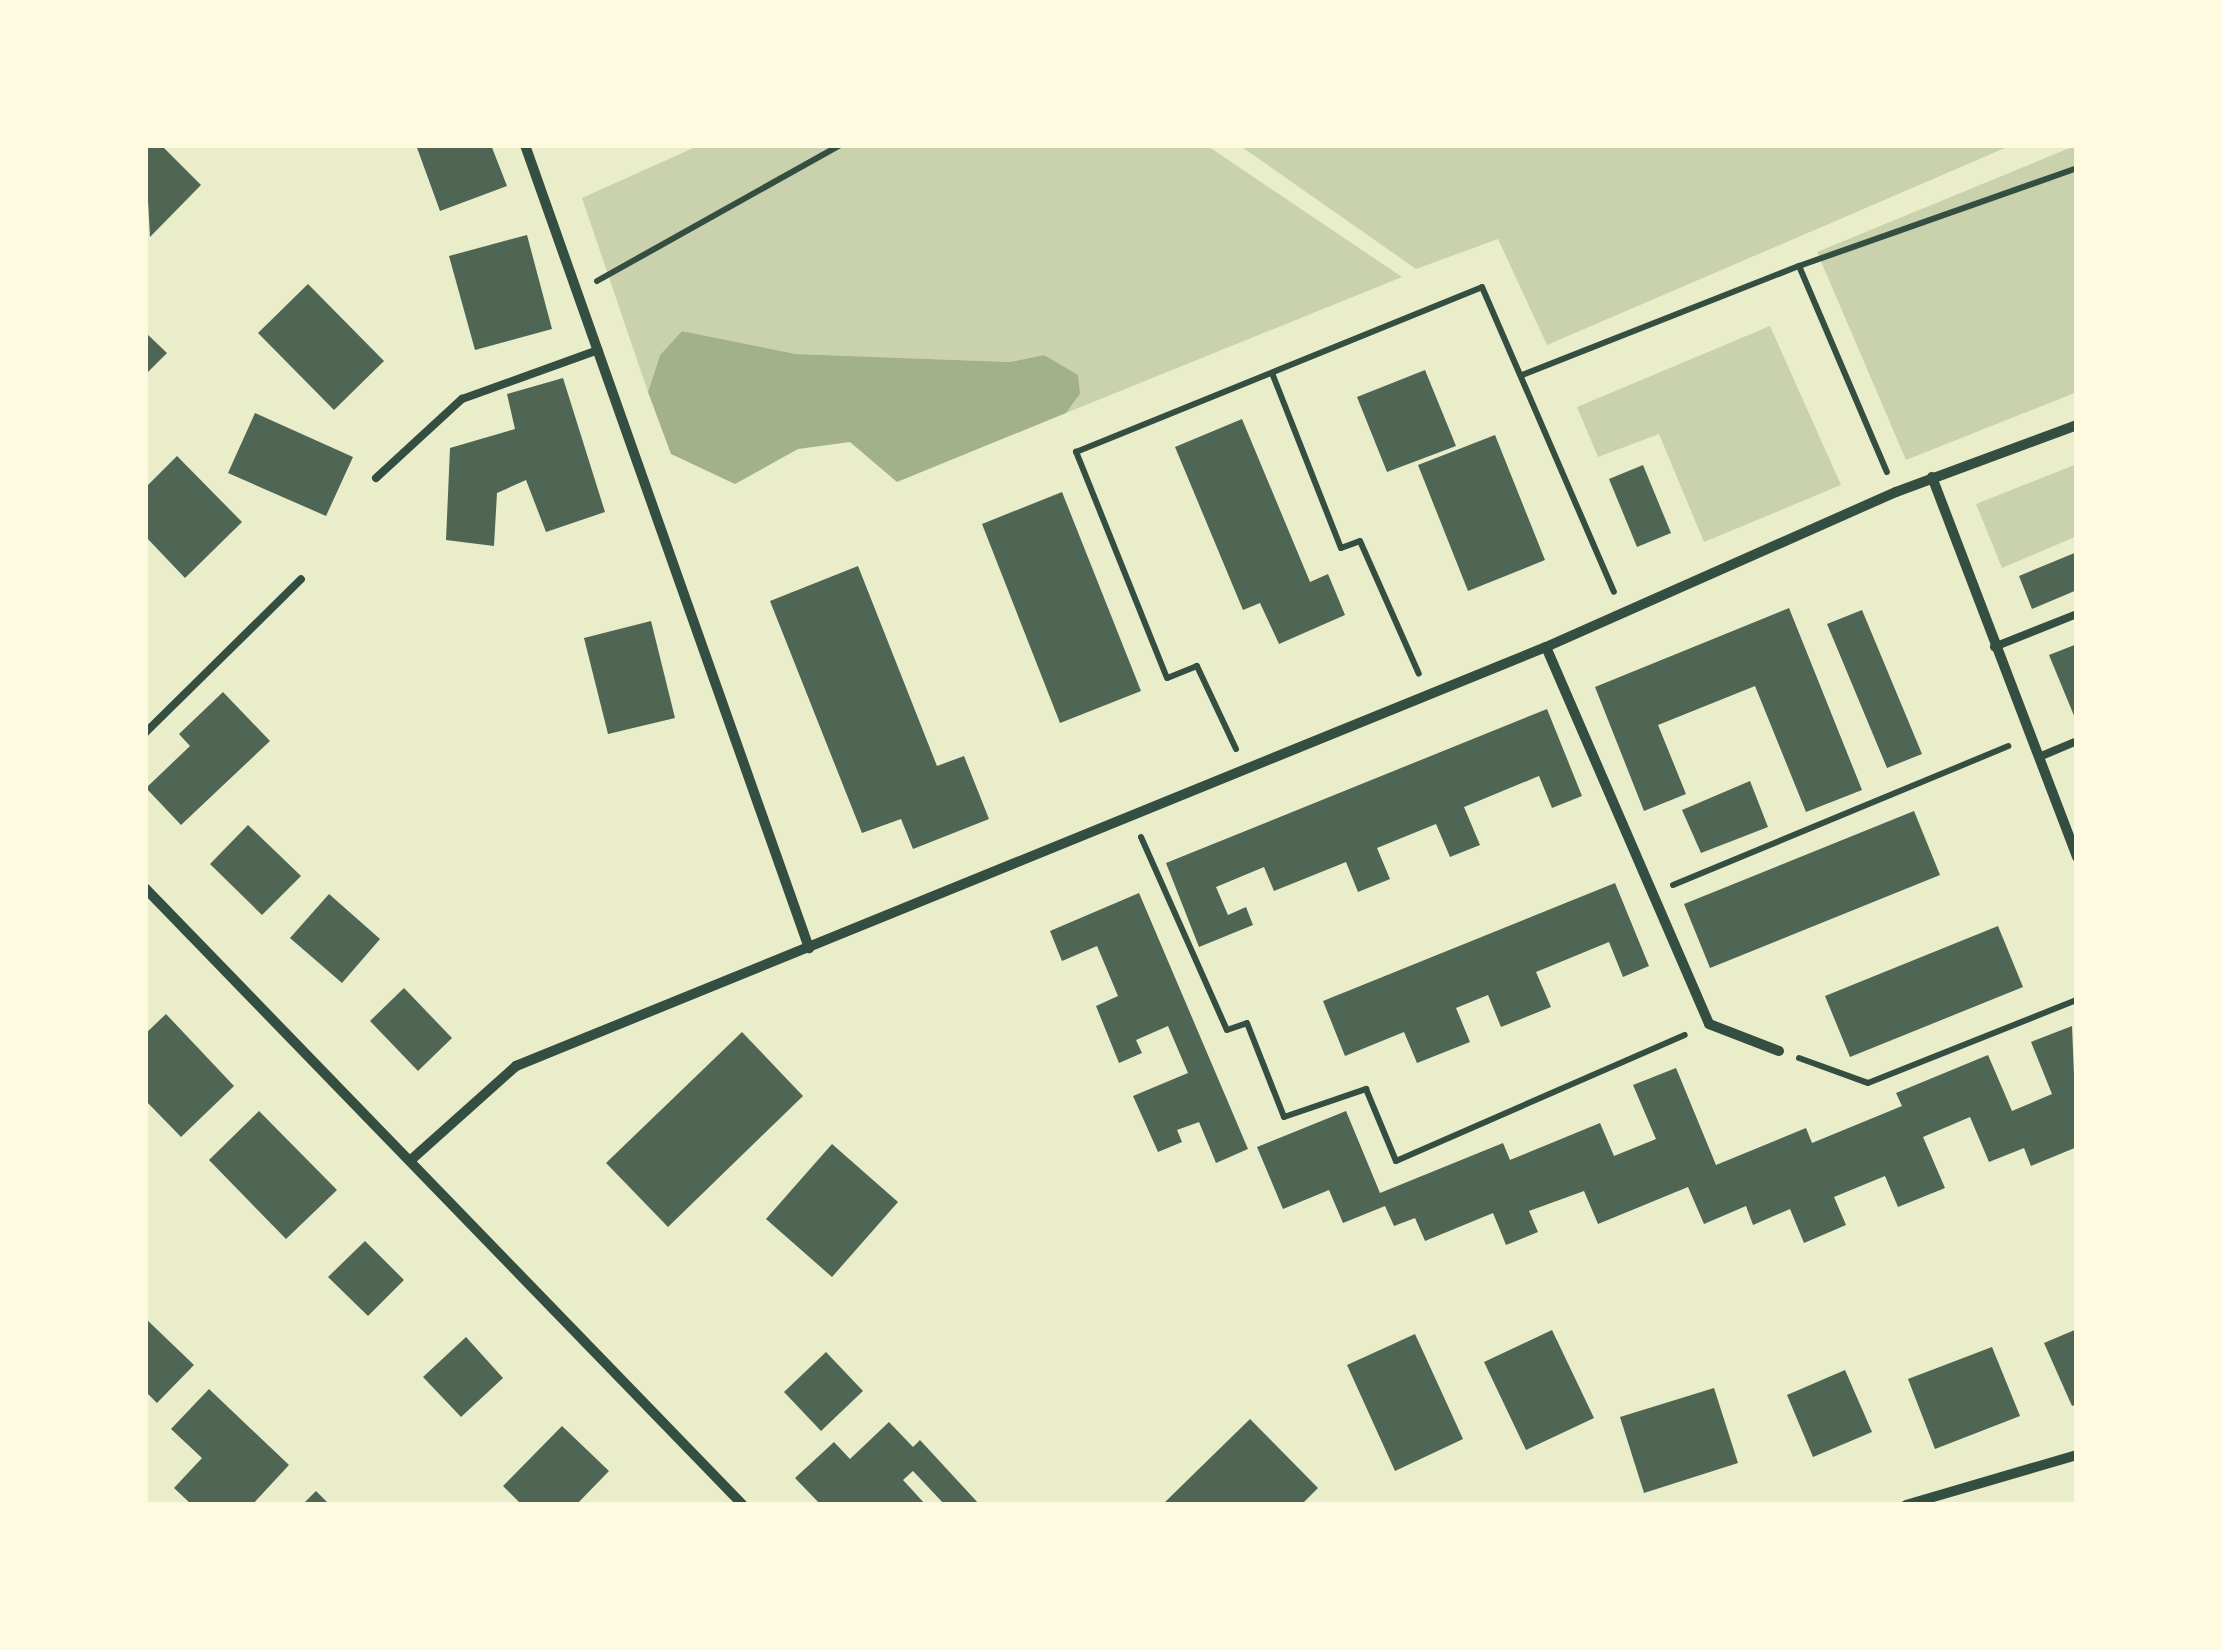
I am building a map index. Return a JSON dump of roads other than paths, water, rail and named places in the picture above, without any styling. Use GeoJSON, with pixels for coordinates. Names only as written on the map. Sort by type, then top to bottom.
{"type":"FeatureCollection","features":[{"type":"Feature","properties":{"kind":"street"},"geometry":{"type":"LineString","coordinates":[[525,145],[809,948]]}},
{"type":"Feature","properties":{"kind":"street"},"geometry":{"type":"LineString","coordinates":[[412,1160],[516,1066],[1426,692],[1546,648],[1932,477],[2077,425]]}},
{"type":"Feature","properties":{"kind":"street"},"geometry":{"type":"LineString","coordinates":[[1932,477],[2077,857]]}},
{"type":"Feature","properties":{"kind":"street"},"geometry":{"type":"LineString","coordinates":[[1546,648],[1709,1024],[1779,1051]]}},
{"type":"Feature","properties":{"kind":"street"},"geometry":{"type":"LineString","coordinates":[[145,888],[743,1505]]}},
{"type":"Feature","properties":{"kind":"street"},"geometry":{"type":"LineString","coordinates":[[1906,1505],[2077,1455]]}},
{"type":"Feature","properties":{"kind":"lane"},"geometry":{"type":"LineString","coordinates":[[376,478],[462,398],[598,350]]}},
{"type":"Feature","properties":{"kind":"lane"},"geometry":{"type":"LineString","coordinates":[[145,733],[301,579]]}},
{"type":"Feature","properties":{"kind":"lane"},"geometry":{"type":"LineString","coordinates":[[1994,647],[2077,614]]}},
{"type":"Feature","properties":{"kind":"lane"},"geometry":{"type":"LineString","coordinates":[[2039,757],[2077,742]]}}]}
